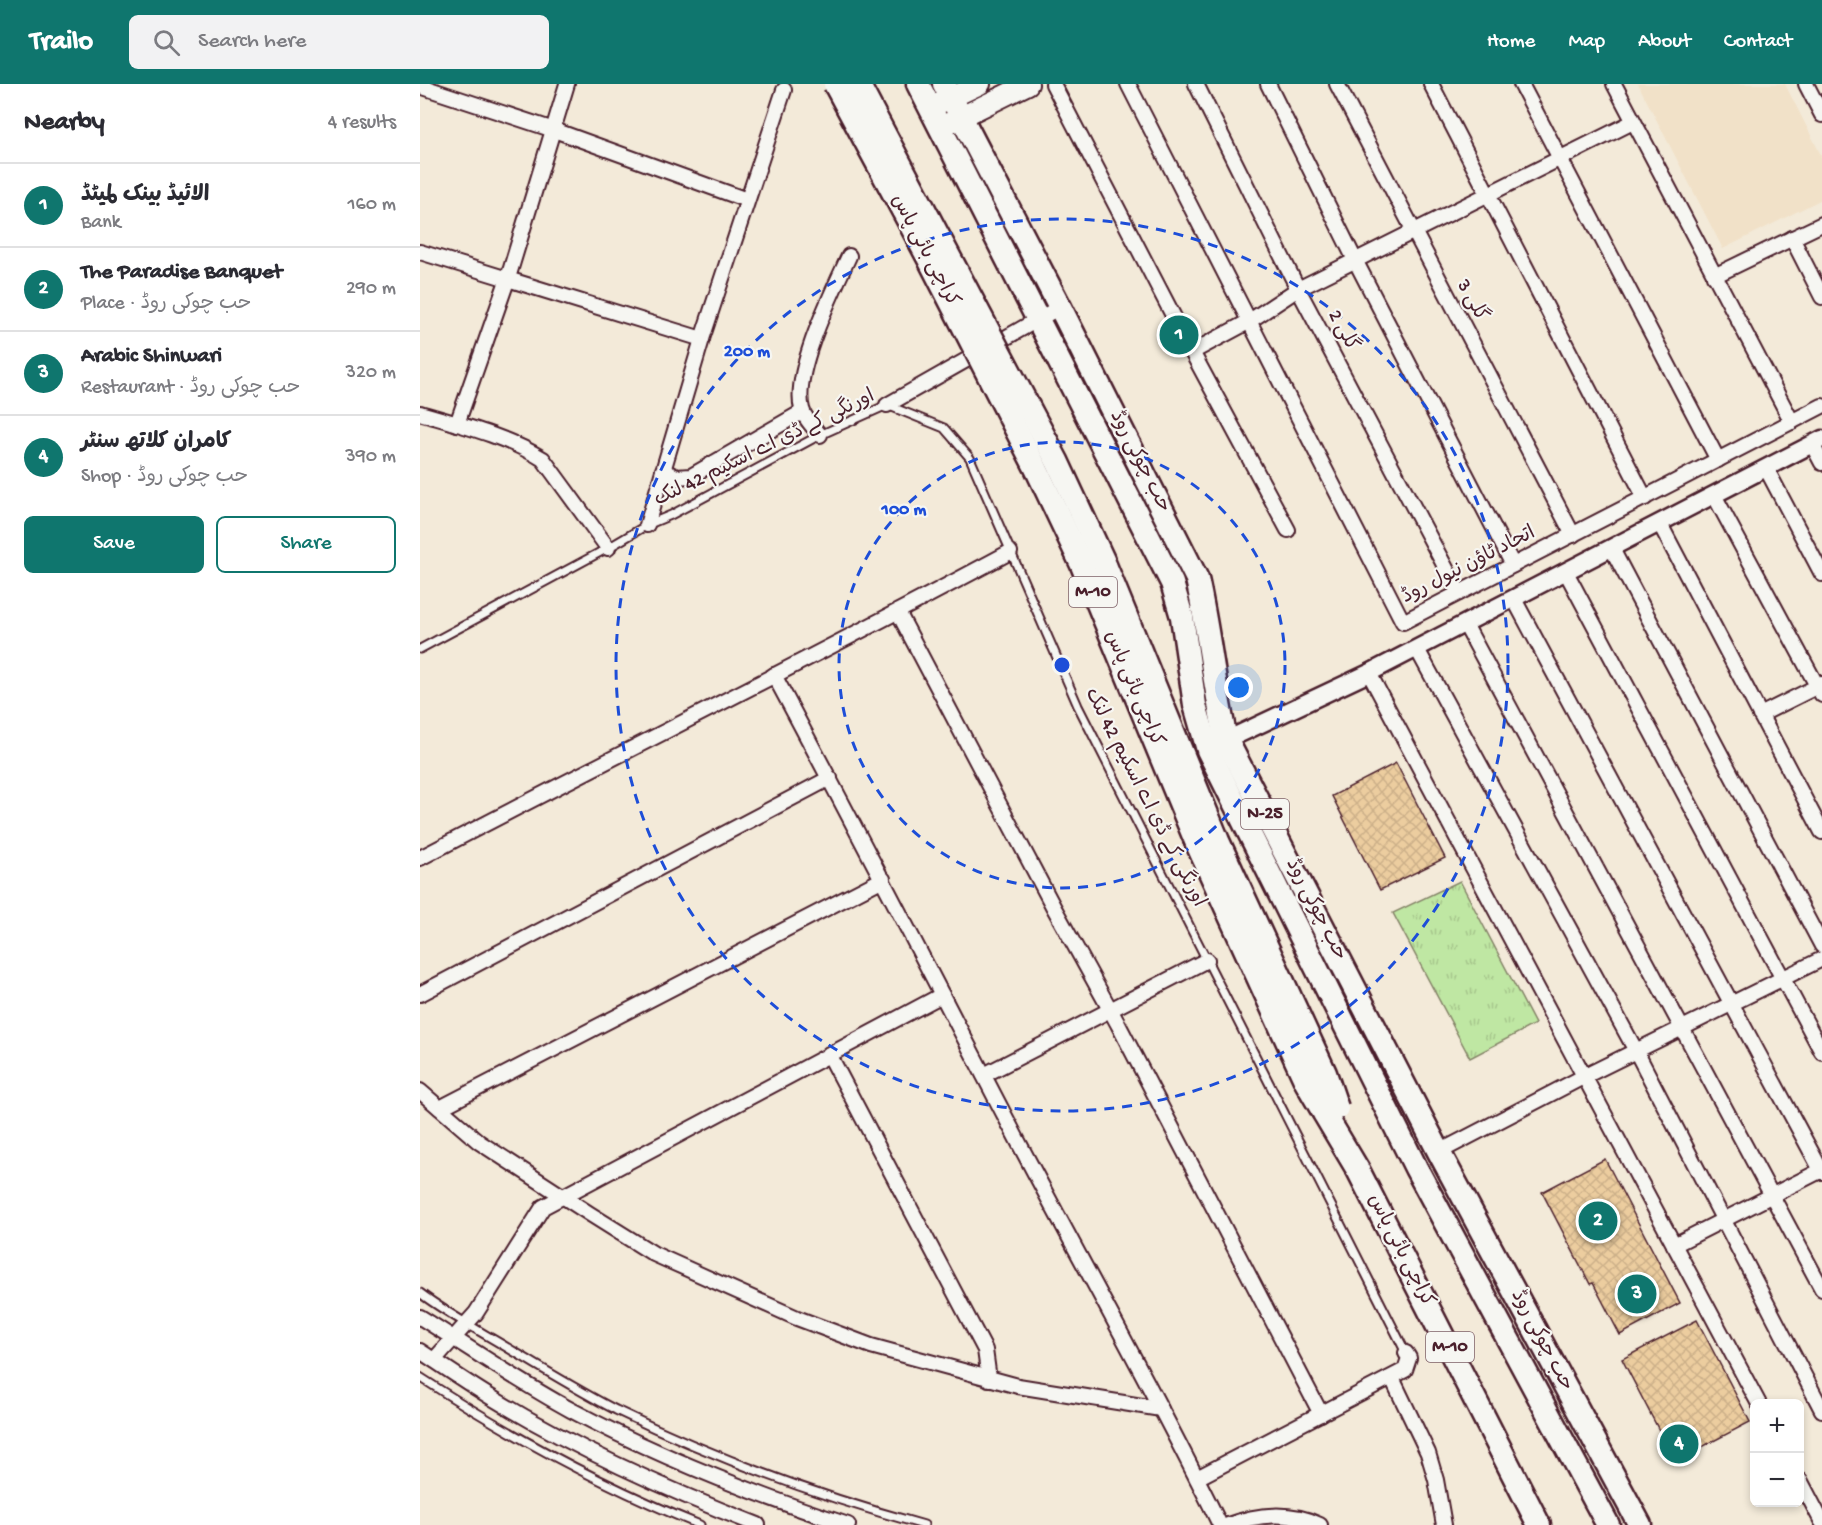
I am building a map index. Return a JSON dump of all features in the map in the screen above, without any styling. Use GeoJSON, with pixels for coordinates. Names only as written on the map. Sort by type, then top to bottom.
{"type":"FeatureCollection","features":[{"type":"Feature","properties":{"kind":"highway","name":"کراچی بائی پاس"},"geometry":{"type":"LineString","coordinates":[[835,84],[923,248],[1036,468],[1082,565],[1198,846],[1306,1082],[1331,1110]]}},
{"type":"Feature","properties":{"kind":"highway","name":"کراچی بائی پاس"},"geometry":{"type":"LineString","coordinates":[[858,84],[1058,461],[1103,560],[1218,841],[1325,1073],[1331,1110],[1358,1170],[1536,1523]]}},
{"type":"Feature","properties":{"kind":"highway"},"geometry":{"type":"LineString","coordinates":[[918,84],[1172,583],[1182,617],[1195,705],[1217,744],[1416,1168],[1608,1525]]}},
{"type":"Feature","properties":{"kind":"highway","name":"حب چوکی روڈ"},"geometry":{"type":"LineString","coordinates":[[952,100],[1060,307],[1197,579],[1218,703],[1217,744],[1640,1525]]}},
{"type":"Feature","properties":{"kind":"main road"},"geometry":{"type":"LineString","coordinates":[[935,118],[952,100],[980,84]]}},
{"type":"Feature","properties":{"kind":"main road"},"geometry":{"type":"LineString","coordinates":[[952,100],[1028,84]]}},
{"type":"Feature","properties":{"kind":"street"},"geometry":{"type":"LineString","coordinates":[[457,424],[508,278],[567,84]]}},
{"type":"Feature","properties":{"kind":"street"},"geometry":{"type":"LineString","coordinates":[[1053,84],[1192,352],[1288,530]]}},
{"type":"Feature","properties":{"kind":"street"},"geometry":{"type":"LineString","coordinates":[[1128,84],[1248,322]]}},
{"type":"Feature","properties":{"kind":"street","name":"گلی 2"},"geometry":{"type":"LineString","coordinates":[[1196,84],[1298,289],[1459,593]]}},
{"type":"Feature","properties":{"kind":"street"},"geometry":{"type":"LineString","coordinates":[[1268,84],[1355,260],[1513,565]]}},
{"type":"Feature","properties":{"kind":"street","name":"گلی 3"},"geometry":{"type":"LineString","coordinates":[[1337,84],[1573,535]]}},
{"type":"Feature","properties":{"kind":"street"},"geometry":{"type":"LineString","coordinates":[[1431,84],[1645,498]]}},
{"type":"Feature","properties":{"kind":"street"},"geometry":{"type":"LineString","coordinates":[[1521,84],[1718,460]]}},
{"type":"Feature","properties":{"kind":"street"},"geometry":{"type":"LineString","coordinates":[[1614,84],[1792,422]]}},
{"type":"Feature","properties":{"kind":"street"},"geometry":{"type":"LineString","coordinates":[[1806,84],[1822,115]]}},
{"type":"Feature","properties":{"kind":"street"},"geometry":{"type":"LineString","coordinates":[[420,86],[554,129],[747,200]]}},
{"type":"Feature","properties":{"kind":"street"},"geometry":{"type":"LineString","coordinates":[[647,525],[702,339],[784,90]]}},
{"type":"Feature","properties":{"kind":"street"},"geometry":{"type":"LineString","coordinates":[[1192,352],[1248,322],[1298,289],[1633,122]]}},
{"type":"Feature","properties":{"kind":"street"},"geometry":{"type":"LineString","coordinates":[[1714,276],[1822,224]]}},
{"type":"Feature","properties":{"kind":"street"},"geometry":{"type":"LineString","coordinates":[[1792,238],[1822,297]]}},
{"type":"Feature","properties":{"kind":"street"},"geometry":{"type":"LineString","coordinates":[[420,252],[702,339]]}},
{"type":"Feature","properties":{"kind":"street"},"geometry":{"type":"LineString","coordinates":[[820,435],[802,412],[801,381],[823,312],[849,256]]}},
{"type":"Feature","properties":{"kind":"street"},"geometry":{"type":"LineString","coordinates":[[887,405],[1060,307]]}},
{"type":"Feature","properties":{"kind":"street","name":"اتحاد ٹاؤن نیول روڈ"},"geometry":{"type":"LineString","coordinates":[[1248,322],[1402,622],[1822,406]]}},
{"type":"Feature","properties":{"kind":"street"},"geometry":{"type":"LineString","coordinates":[[663,470],[676,477],[691,476],[802,412]]}},
{"type":"Feature","properties":{"kind":"street"},"geometry":{"type":"LineString","coordinates":[[420,413],[527,449],[543,459],[608,549]]}},
{"type":"Feature","properties":{"kind":"street"},"geometry":{"type":"LineString","coordinates":[[1217,744],[1370,673],[1817,442],[1822,463]]}},
{"type":"Feature","properties":{"kind":"street"},"geometry":{"type":"LineString","coordinates":[[1766,468],[1822,574]]}},
{"type":"Feature","properties":{"kind":"street"},"geometry":{"type":"LineString","coordinates":[[1714,495],[1820,688],[1760,715]]}},
{"type":"Feature","properties":{"kind":"street"},"geometry":{"type":"LineString","coordinates":[[1660,524],[1822,832]]}},
{"type":"Feature","properties":{"kind":"street"},"geometry":{"type":"LineString","coordinates":[[1612,549],[1822,946]]}},
{"type":"Feature","properties":{"kind":"street"},"geometry":{"type":"LineString","coordinates":[[420,858],[1010,552]]}},
{"type":"Feature","properties":{"kind":"street"},"geometry":{"type":"LineString","coordinates":[[1566,572],[1822,1052]]}},
{"type":"Feature","properties":{"kind":"street"},"geometry":{"type":"LineString","coordinates":[[1514,599],[1822,1171],[1674,1245]]}},
{"type":"Feature","properties":{"kind":"street"},"geometry":{"type":"LineString","coordinates":[[898,612],[1322,1414]]}},
{"type":"Feature","properties":{"kind":"street"},"geometry":{"type":"LineString","coordinates":[[1465,624],[1822,1289]]}},
{"type":"Feature","properties":{"kind":"street"},"geometry":{"type":"LineString","coordinates":[[1417,649],[1636,1051],[1822,1410]]}},
{"type":"Feature","properties":{"kind":"street"},"geometry":{"type":"LineString","coordinates":[[1370,673],[1756,1399]]}},
{"type":"Feature","properties":{"kind":"street"},"geometry":{"type":"LineString","coordinates":[[774,675],[1220,1525]]}},
{"type":"Feature","properties":{"kind":"street"},"geometry":{"type":"LineString","coordinates":[[420,994],[830,778]]}},
{"type":"Feature","properties":{"kind":"street"},"geometry":{"type":"LineString","coordinates":[[440,1108],[883,879]]}},
{"type":"Feature","properties":{"kind":"street"},"geometry":{"type":"LineString","coordinates":[[1439,1152],[1585,1076],[1822,959]]}},
{"type":"Feature","properties":{"kind":"street"},"geometry":{"type":"LineString","coordinates":[[984,1075],[1208,960]]}},
{"type":"Feature","properties":{"kind":"street"},"geometry":{"type":"LineString","coordinates":[[434,1360],[476,1313],[543,1207],[942,995]]}},
{"type":"Feature","properties":{"kind":"street"},"geometry":{"type":"LineString","coordinates":[[829,1054],[985,1350],[988,1379]]}},
{"type":"Feature","properties":{"kind":"street"},"geometry":{"type":"LineString","coordinates":[[420,1091],[479,1142],[654,1254],[797,1318],[872,1346],[988,1379],[1029,1388],[1161,1409]]}},
{"type":"Feature","properties":{"kind":"street"},"geometry":{"type":"LineString","coordinates":[[420,1317],[570,1409],[698,1471],[764,1497],[848,1525]]}},
{"type":"Feature","properties":{"kind":"street"},"geometry":{"type":"LineString","coordinates":[[420,1351],[489,1396],[605,1459],[690,1499],[758,1525]]}},
{"type":"Feature","properties":{"kind":"street"},"geometry":{"type":"LineString","coordinates":[[1197,1478],[1406,1370],[1409,1358],[1406,1353]]}},
{"type":"Feature","properties":{"kind":"street"},"geometry":{"type":"LineString","coordinates":[[1392,1378],[1428,1453],[1436,1480],[1444,1525]]}},
{"type":"Feature","properties":{"kind":"street"},"geometry":{"type":"LineString","coordinates":[[1804,1487],[1822,1522]]}},
{"type":"Feature","properties":{"kind":"street"},"geometry":{"type":"LineString","coordinates":[[1228,1525],[1251,1518],[1275,1515],[1302,1518],[1320,1525]]}},
{"type":"Feature","properties":{"kind":"lane","name":"اورنگی کے ڈی اے اسکیم 42 لنک"},"geometry":{"type":"LineString","coordinates":[[420,649],[608,549],[647,525],[671,515],[820,435],[887,405],[944,428],[970,458],[1077,706],[1406,1353]]}},
{"type":"Feature","properties":{"kind":"lane"},"geometry":{"type":"LineString","coordinates":[[420,1293],[563,1381],[615,1409],[696,1447],[798,1486],[924,1525]]}},
{"type":"Feature","properties":{"kind":"lane"},"geometry":{"type":"LineString","coordinates":[[420,1377],[550,1456],[657,1508],[700,1525]]}},
{"type":"Feature","properties":{"kind":"shaded area"},"geometry":{"type":"Polygon","coordinates":[[[1638,84],[1785,84],[1822,157],[1822,199],[1723,249],[1638,84]]]}},
{"type":"Feature","properties":{"kind":"green space"},"geometry":{"type":"Polygon","coordinates":[[[1460,881],[1535,1024],[1470,1058],[1393,913],[1460,881]]]}},
{"type":"Feature","properties":{"kind":"building"},"geometry":{"type":"Polygon","coordinates":[[[1396,763],[1445,858],[1380,890],[1332,796],[1396,763]]]}},
{"type":"Feature","properties":{"kind":"building"},"geometry":{"type":"Polygon","coordinates":[[[1605,1159],[1680,1303],[1620,1335],[1593,1283],[1590,1284],[1542,1192],[1605,1159]]]}},
{"type":"Feature","properties":{"kind":"building"},"geometry":{"type":"Polygon","coordinates":[[[1697,1320],[1750,1422],[1675,1461],[1622,1359],[1697,1320]]]}},
{"type":"Feature","properties":{"kind":"place","name":"الائیڈ بینک لمیٹڈ"},"geometry":{"type":"Point","coordinates":[1179,335]}},
{"type":"Feature","properties":{"kind":"place","name":"The Paradise Banquet"},"geometry":{"type":"Point","coordinates":[1598,1221]}},
{"type":"Feature","properties":{"kind":"place","name":"Arabic Shinwari"},"geometry":{"type":"Point","coordinates":[1637,1294]}},
{"type":"Feature","properties":{"kind":"place","name":"کامران کلاتھ سنٹر"},"geometry":{"type":"Point","coordinates":[1679,1444]}}]}
